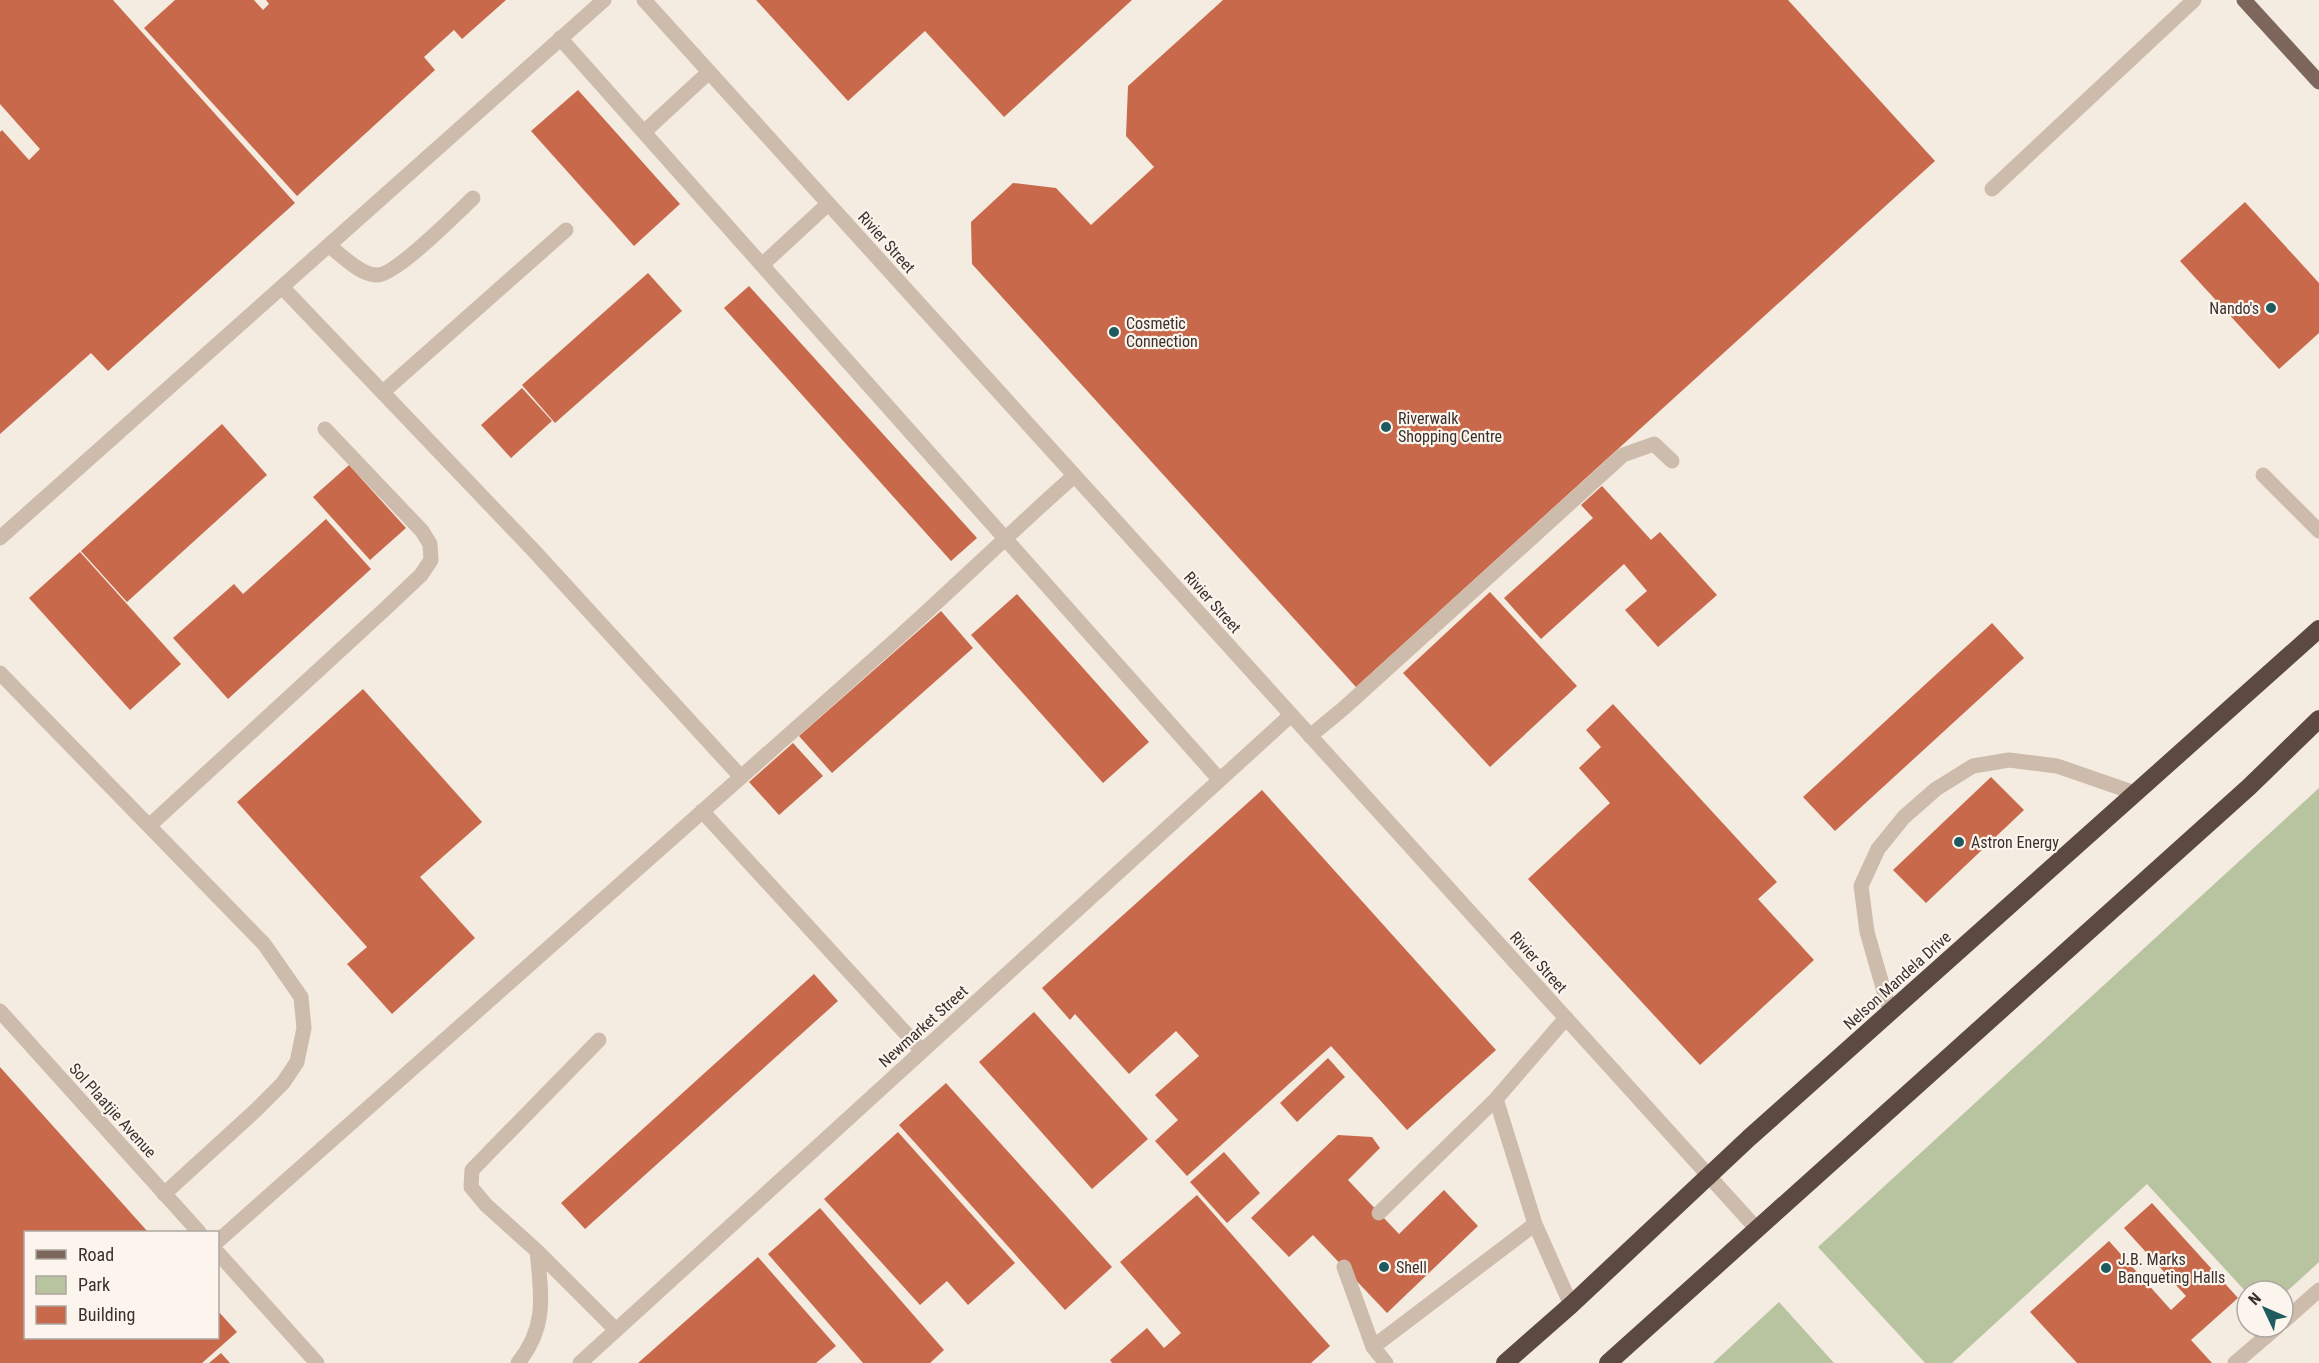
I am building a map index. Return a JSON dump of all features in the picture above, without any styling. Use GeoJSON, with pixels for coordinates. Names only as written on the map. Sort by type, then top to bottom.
{"type":"FeatureCollection","features":[{"type":"Feature","properties":{"kind":"highway","name":"Nelson Mandela Drive"},"geometry":{"type":"LineString","coordinates":[[1505,1363],[1571,1305],[1708,1175],[2319,630]]}},
{"type":"Feature","properties":{"kind":"highway"},"geometry":{"type":"LineString","coordinates":[[1608,1363],[2249,787],[2319,719]]}},
{"type":"Feature","properties":{"kind":"main road"},"geometry":{"type":"LineString","coordinates":[[2244,0],[2319,82]]}},
{"type":"Feature","properties":{"kind":"street"},"geometry":{"type":"LineString","coordinates":[[0,538],[604,0]]}},
{"type":"Feature","properties":{"kind":"street","name":"Rivier Street"},"geometry":{"type":"LineString","coordinates":[[644,0],[1756,1228]]}},
{"type":"Feature","properties":{"kind":"street"},"geometry":{"type":"LineString","coordinates":[[1992,189],[2194,0]]}},
{"type":"Feature","properties":{"kind":"street"},"geometry":{"type":"LineString","coordinates":[[560,38],[1219,779]]}},
{"type":"Feature","properties":{"kind":"street"},"geometry":{"type":"LineString","coordinates":[[644,132],[708,72]]}},
{"type":"Feature","properties":{"kind":"street"},"geometry":{"type":"LineString","coordinates":[[329,246],[359,268],[376,275],[387,273],[473,198]]}},
{"type":"Feature","properties":{"kind":"street"},"geometry":{"type":"LineString","coordinates":[[762,265],[828,204]]}},
{"type":"Feature","properties":{"kind":"street"},"geometry":{"type":"LineString","coordinates":[[383,392],[566,230]]}},
{"type":"Feature","properties":{"kind":"street"},"geometry":{"type":"LineString","coordinates":[[282,287],[535,552],[741,777]]}},
{"type":"Feature","properties":{"kind":"street"},"geometry":{"type":"LineString","coordinates":[[149,826],[385,609],[421,575],[431,560],[430,544],[422,531],[325,429]]}},
{"type":"Feature","properties":{"kind":"street"},"geometry":{"type":"LineString","coordinates":[[1310,736],[1344,708],[1623,455],[1653,444],[1672,461]]}},
{"type":"Feature","properties":{"kind":"street"},"geometry":{"type":"LineString","coordinates":[[2263,475],[2319,531]]}},
{"type":"Feature","properties":{"kind":"street"},"geometry":{"type":"LineString","coordinates":[[219,1240],[702,812],[1074,476]]}},
{"type":"Feature","properties":{"kind":"street"},"geometry":{"type":"LineString","coordinates":[[0,673],[264,944],[301,997],[304,1028],[297,1062],[283,1083],[164,1194]]}},
{"type":"Feature","properties":{"kind":"street","name":"Newmarket Street"},"geometry":{"type":"LineString","coordinates":[[580,1363],[1291,715]]}},
{"type":"Feature","properties":{"kind":"street"},"geometry":{"type":"LineString","coordinates":[[1890,1012],[1866,932],[1861,886],[1878,849],[1904,817],[1936,789],[1973,766],[2009,760],[2057,766],[2136,793]]}},
{"type":"Feature","properties":{"kind":"street"},"geometry":{"type":"LineString","coordinates":[[702,812],[922,1051]]}},
{"type":"Feature","properties":{"kind":"street","name":"Sol Plaatjie Avenue"},"geometry":{"type":"LineString","coordinates":[[0,1011],[197,1231]]}},
{"type":"Feature","properties":{"kind":"street"},"geometry":{"type":"LineString","coordinates":[[1379,1213],[1496,1099],[1566,1018]]}},
{"type":"Feature","properties":{"kind":"street"},"geometry":{"type":"LineString","coordinates":[[599,1041],[472,1170],[471,1187],[486,1206],[537,1251],[616,1330]]}},
{"type":"Feature","properties":{"kind":"street"},"geometry":{"type":"LineString","coordinates":[[1496,1099],[1535,1224],[1571,1305]]}},
{"type":"Feature","properties":{"kind":"street"},"geometry":{"type":"LineString","coordinates":[[1374,1347],[1535,1224]]}},
{"type":"Feature","properties":{"kind":"street"},"geometry":{"type":"LineString","coordinates":[[518,1363],[536,1334],[542,1307],[537,1251]]}},
{"type":"Feature","properties":{"kind":"street"},"geometry":{"type":"LineString","coordinates":[[219,1254],[317,1363]]}},
{"type":"Feature","properties":{"kind":"street"},"geometry":{"type":"LineString","coordinates":[[1344,1267],[1374,1347],[1386,1363]]}},
{"type":"Feature","properties":{"kind":"street"},"geometry":{"type":"LineString","coordinates":[[2295,1311],[2319,1290]]}},
{"type":"Feature","properties":{"kind":"street"},"geometry":{"type":"LineString","coordinates":[[2235,1363],[2263,1339]]}},
{"type":"Feature","properties":{"kind":"green space"},"geometry":{"type":"Polygon","coordinates":[[[2319,788],[2319,1262],[2295,1284],[2295,1279],[2235,1280],[2147,1184],[1952,1363],[1925,1363],[1818,1247],[2319,788]]]}},
{"type":"Feature","properties":{"kind":"green space"},"geometry":{"type":"Polygon","coordinates":[[[1779,1302],[1834,1363],[1713,1363],[1779,1302]]]}},
{"type":"Feature","properties":{"kind":"building"},"geometry":{"type":"Polygon","coordinates":[[[0,0],[113,0],[295,203],[108,371],[91,353],[0,434],[0,132],[2,130],[29,160],[40,149],[0,104],[0,0]]]}},
{"type":"Feature","properties":{"kind":"building"},"geometry":{"type":"Polygon","coordinates":[[[175,0],[254,0],[263,10],[269,4],[266,0],[506,0],[462,39],[454,30],[424,57],[435,70],[297,196],[144,28],[175,0]]]}},
{"type":"Feature","properties":{"kind":"building"},"geometry":{"type":"Polygon","coordinates":[[[756,0],[1132,0],[1004,117],[925,31],[848,101],[756,0]]]}},
{"type":"Feature","properties":{"kind":"building","name":"Riverwalk Shopping Centre"},"geometry":{"type":"Polygon","coordinates":[[[1223,0],[1788,0],[1935,161],[1356,687],[972,264],[971,222],[1013,183],[1056,188],[1091,225],[1154,167],[1126,136],[1128,86],[1223,0]]]}},
{"type":"Feature","properties":{"kind":"building"},"geometry":{"type":"Polygon","coordinates":[[[578,90],[680,204],[634,246],[531,131],[578,90]]]}},
{"type":"Feature","properties":{"kind":"building","name":"Nando's"},"geometry":{"type":"Polygon","coordinates":[[[2245,202],[2319,283],[2319,333],[2279,369],[2180,261],[2245,202]]]}},
{"type":"Feature","properties":{"kind":"building"},"geometry":{"type":"Polygon","coordinates":[[[648,273],[682,311],[555,423],[522,385],[648,273]]]}},
{"type":"Feature","properties":{"kind":"building"},"geometry":{"type":"Polygon","coordinates":[[[749,286],[977,538],[951,561],[724,308],[749,286]]]}},
{"type":"Feature","properties":{"kind":"building"},"geometry":{"type":"Polygon","coordinates":[[[522,388],[552,421],[511,458],[481,425],[522,388]]]}},
{"type":"Feature","properties":{"kind":"building"},"geometry":{"type":"Polygon","coordinates":[[[222,424],[267,475],[127,602],[81,551],[222,424]]]}},
{"type":"Feature","properties":{"kind":"building"},"geometry":{"type":"Polygon","coordinates":[[[349,465],[406,528],[370,560],[313,497],[349,465]]]}},
{"type":"Feature","properties":{"kind":"building"},"geometry":{"type":"Polygon","coordinates":[[[1602,486],[1651,540],[1660,532],[1717,595],[1658,647],[1625,610],[1647,591],[1624,564],[1541,639],[1504,598],[1593,518],[1581,505],[1602,486]]]}},
{"type":"Feature","properties":{"kind":"building"},"geometry":{"type":"Polygon","coordinates":[[[326,519],[371,569],[228,699],[173,638],[234,584],[243,594],[326,519]]]}},
{"type":"Feature","properties":{"kind":"building"},"geometry":{"type":"Polygon","coordinates":[[[80,552],[181,664],[130,710],[29,598],[80,552]]]}},
{"type":"Feature","properties":{"kind":"building"},"geometry":{"type":"Polygon","coordinates":[[[1490,592],[1577,686],[1490,767],[1403,673],[1490,592]]]}},
{"type":"Feature","properties":{"kind":"building"},"geometry":{"type":"Polygon","coordinates":[[[1017,594],[1149,742],[1103,783],[971,635],[1017,594]]]}},
{"type":"Feature","properties":{"kind":"building"},"geometry":{"type":"Polygon","coordinates":[[[941,611],[973,648],[832,773],[799,736],[941,611]]]}},
{"type":"Feature","properties":{"kind":"building"},"geometry":{"type":"Polygon","coordinates":[[[1992,623],[2024,658],[1835,831],[1803,797],[1992,623]]]}},
{"type":"Feature","properties":{"kind":"building"},"geometry":{"type":"Polygon","coordinates":[[[363,689],[482,822],[420,877],[475,938],[392,1014],[347,964],[367,947],[237,802],[363,689]]]}},
{"type":"Feature","properties":{"kind":"building"},"geometry":{"type":"Polygon","coordinates":[[[1613,704],[1777,882],[1758,899],[1814,960],[1700,1065],[1528,879],[1610,803],[1579,768],[1601,747],[1586,730],[1613,704]]]}},
{"type":"Feature","properties":{"kind":"building"},"geometry":{"type":"Polygon","coordinates":[[[793,743],[823,776],[779,815],[749,782],[793,743]]]}},
{"type":"Feature","properties":{"kind":"building"},"geometry":{"type":"Polygon","coordinates":[[[1991,777],[2024,810],[1926,903],[1893,870],[1991,777]]]}},
{"type":"Feature","properties":{"kind":"building"},"geometry":{"type":"Polygon","coordinates":[[[1262,790],[1496,1050],[1407,1130],[1331,1046],[1187,1176],[1155,1141],[1178,1120],[1155,1095],[1199,1056],[1176,1031],[1129,1074],[1075,1014],[1070,1020],[1042,988],[1262,790]]]}},
{"type":"Feature","properties":{"kind":"building"},"geometry":{"type":"Polygon","coordinates":[[[814,974],[838,1001],[585,1229],[561,1203],[814,974]]]}},
{"type":"Feature","properties":{"kind":"building"},"geometry":{"type":"Polygon","coordinates":[[[1034,1012],[1148,1139],[1092,1189],[979,1062],[1034,1012]]]}},
{"type":"Feature","properties":{"kind":"building"},"geometry":{"type":"Polygon","coordinates":[[[1328,1058],[1345,1077],[1297,1122],[1280,1103],[1328,1058]]]}},
{"type":"Feature","properties":{"kind":"building"},"geometry":{"type":"Polygon","coordinates":[[[0,1067],[147,1231],[24,1231],[24,1339],[219,1339],[219,1312],[237,1332],[202,1363],[0,1363],[0,1067]]]}},
{"type":"Feature","properties":{"kind":"building"},"geometry":{"type":"Polygon","coordinates":[[[946,1083],[1112,1267],[1065,1310],[899,1125],[946,1083]]]}},
{"type":"Feature","properties":{"kind":"building"},"geometry":{"type":"Polygon","coordinates":[[[898,1132],[1015,1263],[968,1305],[947,1281],[920,1305],[824,1199],[898,1132]]]}},
{"type":"Feature","properties":{"kind":"building"},"geometry":{"type":"Polygon","coordinates":[[[1338,1135],[1372,1137],[1380,1148],[1348,1180],[1399,1234],[1444,1190],[1478,1226],[1387,1313],[1313,1235],[1289,1257],[1251,1218],[1338,1135]]]}},
{"type":"Feature","properties":{"kind":"building"},"geometry":{"type":"Polygon","coordinates":[[[1224,1152],[1260,1193],[1227,1223],[1190,1182],[1224,1152]]]}},
{"type":"Feature","properties":{"kind":"building"},"geometry":{"type":"Polygon","coordinates":[[[1197,1195],[1330,1346],[1311,1363],[1112,1363],[1110,1360],[1147,1328],[1164,1348],[1181,1333],[1120,1262],[1197,1195]]]}},
{"type":"Feature","properties":{"kind":"building","name":"J.B. Marks Banqueting Halls"},"geometry":{"type":"Polygon","coordinates":[[[2152,1203],[2235,1295],[2235,1301],[2191,1340],[2212,1363],[2077,1363],[2030,1312],[2109,1241],[2171,1310],[2186,1296],[2124,1228],[2152,1203]]]}},
{"type":"Feature","properties":{"kind":"building"},"geometry":{"type":"Polygon","coordinates":[[[820,1208],[944,1350],[930,1363],[863,1363],[768,1254],[820,1208]]]}},
{"type":"Feature","properties":{"kind":"building"},"geometry":{"type":"Polygon","coordinates":[[[758,1257],[836,1346],[816,1363],[638,1363],[758,1257]]]}},
{"type":"Feature","properties":{"kind":"building"},"geometry":{"type":"Polygon","coordinates":[[[221,1353],[230,1363],[209,1363],[221,1353]]]}},
{"type":"Feature","properties":{"kind":"place","name":"Nando's"},"geometry":{"type":"Point","coordinates":[2271,308]}},
{"type":"Feature","properties":{"kind":"place","name":"Cosmetic Connection"},"geometry":{"type":"Point","coordinates":[1114,332]}},
{"type":"Feature","properties":{"kind":"place","name":"Riverwalk Shopping Centre"},"geometry":{"type":"Point","coordinates":[1386,427]}},
{"type":"Feature","properties":{"kind":"place","name":"Astron Energy"},"geometry":{"type":"Point","coordinates":[1959,842]}},
{"type":"Feature","properties":{"kind":"place","name":"Shell"},"geometry":{"type":"Point","coordinates":[1384,1267]}},
{"type":"Feature","properties":{"kind":"place","name":"J.B. Marks Banqueting Halls"},"geometry":{"type":"Point","coordinates":[2106,1268]}}]}
